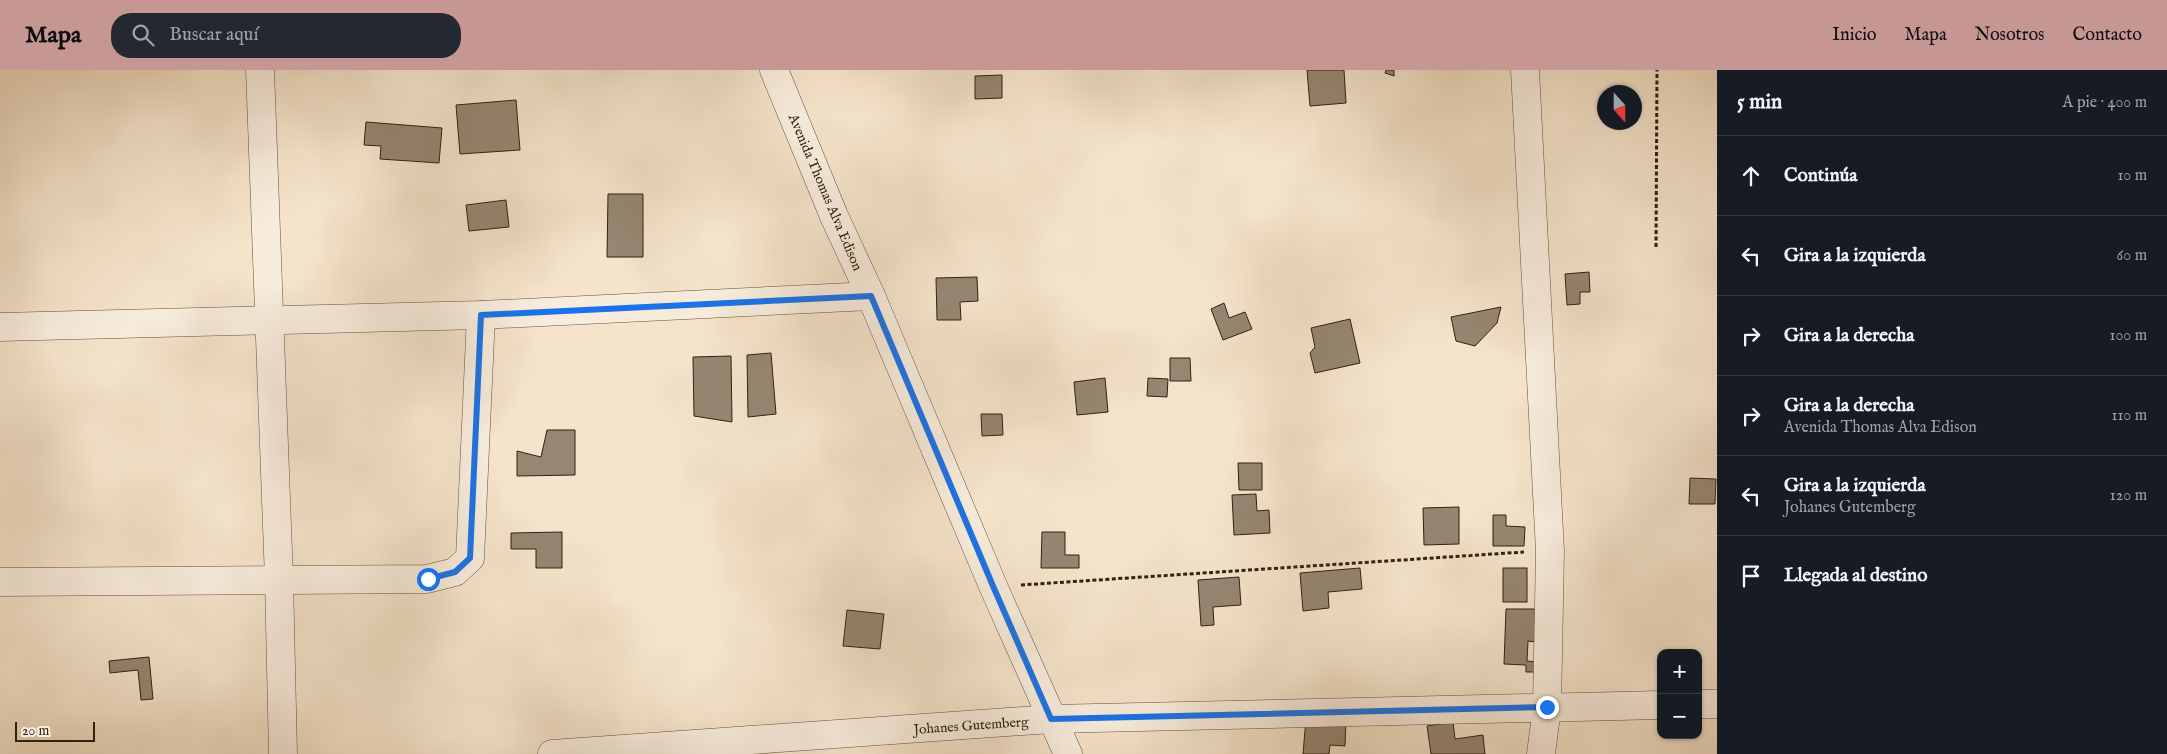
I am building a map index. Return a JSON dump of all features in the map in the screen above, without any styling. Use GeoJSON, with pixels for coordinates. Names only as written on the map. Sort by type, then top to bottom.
{"type":"FeatureCollection","features":[{"type":"Feature","properties":{"kind":"street"},"geometry":{"type":"LineString","coordinates":[[260,70],[279,579],[283,754]]}},
{"type":"Feature","properties":{"kind":"street","name":"Avenida Thomas Alva Edison"},"geometry":{"type":"LineString","coordinates":[[774,70],[834,216],[871,296],[993,586],[1068,754]]}},
{"type":"Feature","properties":{"kind":"street"},"geometry":{"type":"LineString","coordinates":[[1525,70],[1550,550],[1547,707],[1541,754]]}},
{"type":"Feature","properties":{"kind":"street"},"geometry":{"type":"LineString","coordinates":[[0,327],[481,315],[871,296]]}},
{"type":"Feature","properties":{"kind":"street"},"geometry":{"type":"LineString","coordinates":[[0,582],[428,579],[455,572],[470,558],[481,315]]}},
{"type":"Feature","properties":{"kind":"street"},"geometry":{"type":"LineString","coordinates":[[1702,704],[1717,704]]}},
{"type":"Feature","properties":{"kind":"street","name":"Johanes Gutemberg"},"geometry":{"type":"LineString","coordinates":[[552,754],[1051,719],[1657,705]]}},
{"type":"Feature","properties":{"kind":"path"},"geometry":{"type":"LineString","coordinates":[[1656,247],[1657,70]]}},
{"type":"Feature","properties":{"kind":"path"},"geometry":{"type":"LineString","coordinates":[[993,586],[1550,550]]}},
{"type":"Feature","properties":{"kind":"building"},"geometry":{"type":"Polygon","coordinates":[[[1307,70],[1344,70],[1346,103],[1310,106],[1307,70]]]}},
{"type":"Feature","properties":{"kind":"building"},"geometry":{"type":"Polygon","coordinates":[[[1386,70],[1394,70],[1394,76],[1385,73],[1386,70]]]}},
{"type":"Feature","properties":{"kind":"building"},"geometry":{"type":"Polygon","coordinates":[[[1002,75],[1002,98],[975,99],[975,76],[1002,75]]]}},
{"type":"Feature","properties":{"kind":"building"},"geometry":{"type":"Polygon","coordinates":[[[516,100],[520,150],[460,154],[456,105],[516,100]]]}},
{"type":"Feature","properties":{"kind":"building"},"geometry":{"type":"Polygon","coordinates":[[[366,122],[442,128],[439,163],[380,159],[381,146],[364,145],[366,122]]]}},
{"type":"Feature","properties":{"kind":"building"},"geometry":{"type":"Polygon","coordinates":[[[608,194],[643,194],[643,257],[607,257],[608,194]]]}},
{"type":"Feature","properties":{"kind":"building"},"geometry":{"type":"Polygon","coordinates":[[[506,200],[509,227],[469,231],[466,205],[506,200]]]}},
{"type":"Feature","properties":{"kind":"building"},"geometry":{"type":"Polygon","coordinates":[[[1589,272],[1590,292],[1580,292],[1580,304],[1567,305],[1565,274],[1589,272]]]}},
{"type":"Feature","properties":{"kind":"building"},"geometry":{"type":"Polygon","coordinates":[[[977,277],[978,301],[960,302],[961,320],[937,320],[936,278],[977,277]]]}},
{"type":"Feature","properties":{"kind":"building"},"geometry":{"type":"Polygon","coordinates":[[[1224,303],[1229,318],[1245,312],[1252,329],[1223,340],[1211,309],[1224,303]]]}},
{"type":"Feature","properties":{"kind":"building"},"geometry":{"type":"Polygon","coordinates":[[[1501,307],[1497,323],[1475,346],[1456,341],[1451,317],[1501,307]]]}},
{"type":"Feature","properties":{"kind":"building"},"geometry":{"type":"Polygon","coordinates":[[[1350,319],[1360,363],[1315,373],[1310,353],[1315,347],[1311,328],[1350,319]]]}},
{"type":"Feature","properties":{"kind":"building"},"geometry":{"type":"Polygon","coordinates":[[[771,353],[776,414],[748,417],[747,355],[771,353]]]}},
{"type":"Feature","properties":{"kind":"building"},"geometry":{"type":"Polygon","coordinates":[[[731,356],[732,422],[694,416],[693,357],[731,356]]]}},
{"type":"Feature","properties":{"kind":"building"},"geometry":{"type":"Polygon","coordinates":[[[1170,358],[1190,358],[1191,381],[1170,381],[1170,358]]]}},
{"type":"Feature","properties":{"kind":"building"},"geometry":{"type":"Polygon","coordinates":[[[1105,378],[1108,412],[1077,415],[1074,382],[1105,378]]]}},
{"type":"Feature","properties":{"kind":"building"},"geometry":{"type":"Polygon","coordinates":[[[1148,378],[1168,379],[1167,397],[1147,396],[1148,378]]]}},
{"type":"Feature","properties":{"kind":"building"},"geometry":{"type":"Polygon","coordinates":[[[981,414],[1002,414],[1003,435],[982,436],[981,414]]]}},
{"type":"Feature","properties":{"kind":"building"},"geometry":{"type":"Polygon","coordinates":[[[547,430],[575,430],[575,475],[517,476],[517,451],[541,457],[547,430]]]}},
{"type":"Feature","properties":{"kind":"building"},"geometry":{"type":"Polygon","coordinates":[[[1238,463],[1262,463],[1262,490],[1239,490],[1238,463]]]}},
{"type":"Feature","properties":{"kind":"building"},"geometry":{"type":"Polygon","coordinates":[[[1690,478],[1716,479],[1715,504],[1689,504],[1690,478]]]}},
{"type":"Feature","properties":{"kind":"building"},"geometry":{"type":"Polygon","coordinates":[[[1256,494],[1257,511],[1269,510],[1270,533],[1234,535],[1232,495],[1256,494]]]}},
{"type":"Feature","properties":{"kind":"building"},"geometry":{"type":"Polygon","coordinates":[[[1459,507],[1459,544],[1424,545],[1423,508],[1459,507]]]}},
{"type":"Feature","properties":{"kind":"building"},"geometry":{"type":"Polygon","coordinates":[[[1493,515],[1506,515],[1506,526],[1525,527],[1524,546],[1493,546],[1493,515]]]}},
{"type":"Feature","properties":{"kind":"building"},"geometry":{"type":"Polygon","coordinates":[[[562,532],[562,568],[536,568],[536,549],[511,549],[511,533],[562,532]]]}},
{"type":"Feature","properties":{"kind":"building"},"geometry":{"type":"Polygon","coordinates":[[[1042,532],[1065,532],[1065,555],[1079,555],[1079,568],[1041,568],[1042,532]]]}},
{"type":"Feature","properties":{"kind":"building"},"geometry":{"type":"Polygon","coordinates":[[[1360,568],[1362,589],[1328,592],[1329,608],[1303,611],[1300,573],[1360,568]]]}},
{"type":"Feature","properties":{"kind":"building"},"geometry":{"type":"Polygon","coordinates":[[[1503,568],[1527,568],[1527,602],[1503,602],[1503,568]]]}},
{"type":"Feature","properties":{"kind":"building"},"geometry":{"type":"Polygon","coordinates":[[[1239,577],[1241,605],[1213,607],[1214,625],[1201,626],[1198,580],[1239,577]]]}},
{"type":"Feature","properties":{"kind":"building"},"geometry":{"type":"Polygon","coordinates":[[[1506,609],[1536,609],[1535,642],[1528,641],[1527,661],[1537,662],[1537,672],[1526,672],[1526,665],[1504,664],[1506,609]]]}},
{"type":"Feature","properties":{"kind":"building"},"geometry":{"type":"Polygon","coordinates":[[[847,610],[884,614],[880,649],[843,646],[847,610]]]}},
{"type":"Feature","properties":{"kind":"building"},"geometry":{"type":"Polygon","coordinates":[[[149,657],[153,699],[141,700],[138,670],[110,673],[109,661],[149,657]]]}},
{"type":"Feature","properties":{"kind":"building"},"geometry":{"type":"Polygon","coordinates":[[[1306,718],[1346,720],[1345,746],[1330,745],[1329,754],[1303,754],[1306,718]]]}},
{"type":"Feature","properties":{"kind":"building"},"geometry":{"type":"Polygon","coordinates":[[[1453,722],[1455,739],[1483,735],[1485,754],[1431,754],[1427,726],[1453,722]]]}},
{"type":"Feature","properties":{"kind":"route"},"geometry":{"type":"LineString","coordinates":[[428,579],[455,572],[470,558],[481,315],[871,296],[1051,719],[1547,707]]}}]}
